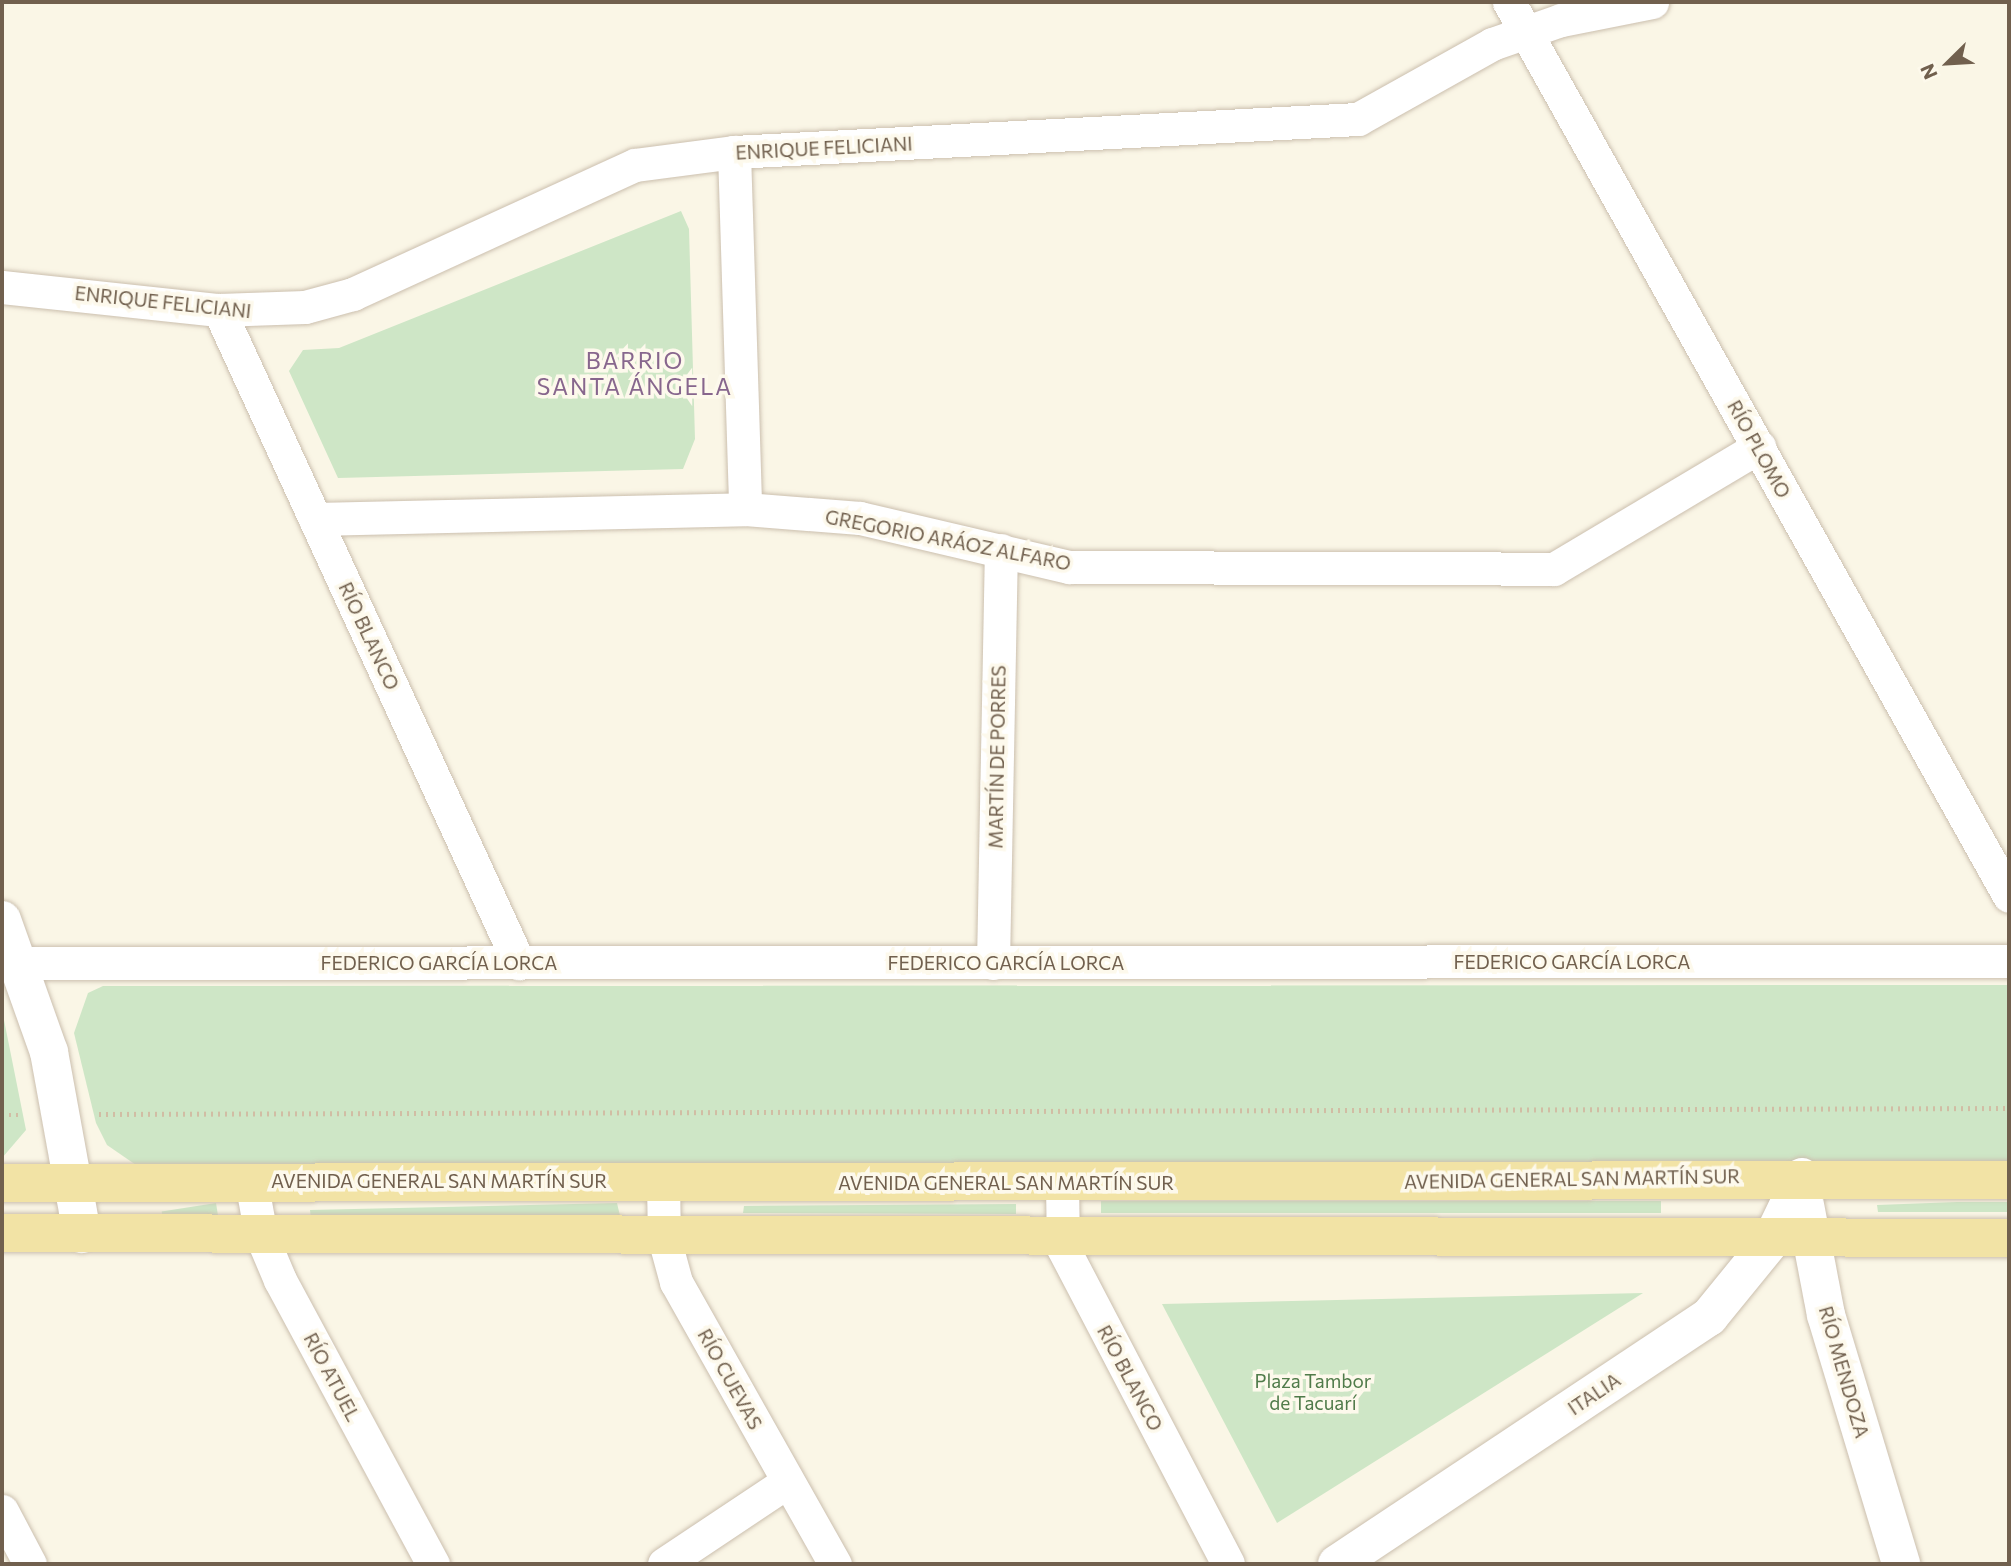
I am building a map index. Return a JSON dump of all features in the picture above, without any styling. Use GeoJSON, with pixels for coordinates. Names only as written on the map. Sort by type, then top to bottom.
{"type":"FeatureCollection","features":[{"type":"Feature","properties":{"kind":"main road","name":"AVENIDA GENERAL SAN MARTÍN SUR"},"geometry":{"type":"LineString","coordinates":[[2,1183],[251,1181],[1062,1184],[1802,1177],[2009,1180]]}},
{"type":"Feature","properties":{"kind":"main road"},"geometry":{"type":"LineString","coordinates":[[2,1233],[1771,1241],[2009,1238]]}},
{"type":"Feature","properties":{"kind":"street","name":"RÍO PLOMO"},"geometry":{"type":"LineString","coordinates":[[1509,2],[2009,896]]}},
{"type":"Feature","properties":{"kind":"street","name":"ENRIQUE FELICIANI"},"geometry":{"type":"LineString","coordinates":[[2,287],[219,310],[305,307],[353,294],[635,165],[734,152],[1357,119],[1525,31],[1653,2]]}},
{"type":"Feature","properties":{"kind":"street"},"geometry":{"type":"LineString","coordinates":[[734,152],[745,509]]}},
{"type":"Feature","properties":{"kind":"street","name":"RÍO BLANCO"},"geometry":{"type":"LineString","coordinates":[[219,310],[519,963]]}},
{"type":"Feature","properties":{"kind":"street","name":"GREGORIO ARÁOZ ALFARO"},"geometry":{"type":"LineString","coordinates":[[315,519],[745,509],[860,519],[1069,567],[1554,569],[1759,447]]}},
{"type":"Feature","properties":{"kind":"street","name":"MARTÍN DE PORRES"},"geometry":{"type":"LineString","coordinates":[[993,963],[1001,550]]}},
{"type":"Feature","properties":{"kind":"street"},"geometry":{"type":"LineString","coordinates":[[2,920],[12,963],[61,1115],[82,1234]]}},
{"type":"Feature","properties":{"kind":"street","name":"FEDERICO GARCÍA LORCA"},"geometry":{"type":"LineString","coordinates":[[12,963],[2009,961]]}},
{"type":"Feature","properties":{"kind":"street","name":"RÍO MENDOZA"},"geometry":{"type":"LineString","coordinates":[[1802,1177],[1809,1240],[1901,1564]]}},
{"type":"Feature","properties":{"kind":"street","name":"ITALIA"},"geometry":{"type":"LineString","coordinates":[[1337,1564],[1709,1317],[1771,1241],[1802,1177]]}},
{"type":"Feature","properties":{"kind":"street","name":"RÍO ATUEL"},"geometry":{"type":"LineString","coordinates":[[251,1181],[261,1235],[433,1564]]}},
{"type":"Feature","properties":{"kind":"street","name":"RÍO CUEVAS"},"geometry":{"type":"LineString","coordinates":[[663,1182],[664,1238],[676,1282],[835,1564]]}},
{"type":"Feature","properties":{"kind":"street","name":"RÍO BLANCO"},"geometry":{"type":"LineString","coordinates":[[1062,1184],[1062,1239],[1228,1564]]}},
{"type":"Feature","properties":{"kind":"street"},"geometry":{"type":"LineString","coordinates":[[664,1564],[787,1482]]}},
{"type":"Feature","properties":{"kind":"street"},"geometry":{"type":"LineString","coordinates":[[2,1511],[30,1564]]}},
{"type":"Feature","properties":{"kind":"path"},"geometry":{"type":"LineString","coordinates":[[2,1115],[2009,1108]]}},
{"type":"Feature","properties":{"kind":"green space"},"geometry":{"type":"Polygon","coordinates":[[[681,211],[689,229],[695,439],[683,469],[338,478],[289,371],[303,350],[339,348],[681,211]]]}},
{"type":"Feature","properties":{"kind":"green space"},"geometry":{"type":"Polygon","coordinates":[[[2009,985],[2009,1161],[1078,1169],[136,1165],[107,1145],[96,1123],[74,1033],[88,993],[103,986],[2009,985]]]}},
{"type":"Feature","properties":{"kind":"green space"},"geometry":{"type":"Polygon","coordinates":[[[2,1010],[26,1130],[2,1158],[2,1010]]]}},
{"type":"Feature","properties":{"kind":"green space"},"geometry":{"type":"Polygon","coordinates":[[[1101,1201],[1661,1201],[1661,1213],[1101,1213],[1101,1201]]]}},
{"type":"Feature","properties":{"kind":"green space"},"geometry":{"type":"Polygon","coordinates":[[[2009,1202],[2009,1212],[1878,1212],[1877,1205],[2009,1202]]]}},
{"type":"Feature","properties":{"kind":"green space"},"geometry":{"type":"Polygon","coordinates":[[[216,1203],[218,1216],[164,1224],[162,1212],[216,1203]]]}},
{"type":"Feature","properties":{"kind":"green space"},"geometry":{"type":"Polygon","coordinates":[[[617,1203],[620,1216],[311,1219],[310,1210],[617,1203]]]}},
{"type":"Feature","properties":{"kind":"green space"},"geometry":{"type":"Polygon","coordinates":[[[1016,1204],[1016,1214],[743,1213],[744,1206],[1016,1204]]]}},
{"type":"Feature","properties":{"kind":"green space","name":"Plaza Tambor de Tacuarí"},"geometry":{"type":"Polygon","coordinates":[[[1643,1293],[1277,1523],[1162,1304],[1643,1293]]]}},
{"type":"Feature","properties":{"kind":"district","name":"BARRIO SANTA ÁNGELA"},"geometry":{"type":"Point","coordinates":[635,373]}}]}
